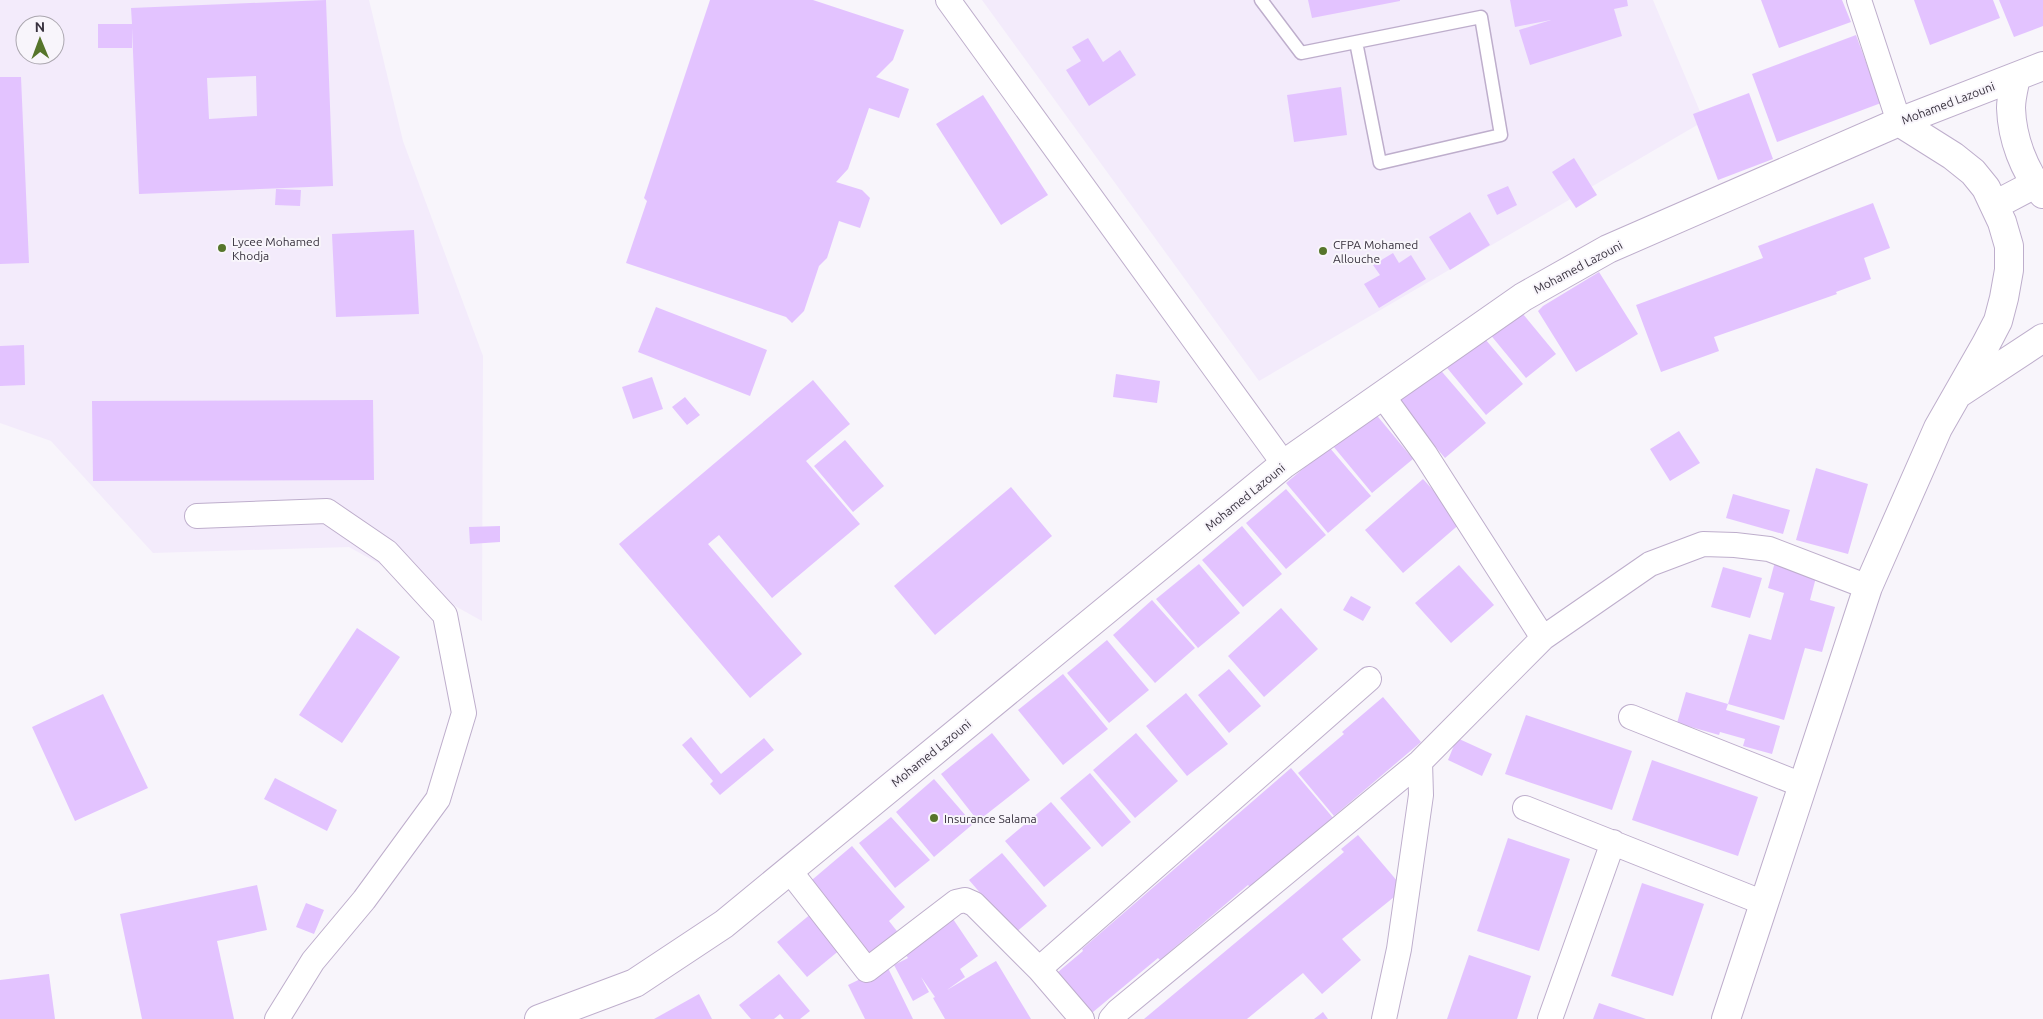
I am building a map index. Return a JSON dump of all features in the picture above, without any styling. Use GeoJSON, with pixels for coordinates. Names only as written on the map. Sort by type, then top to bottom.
{"type":"FeatureCollection","features":[{"type":"Feature","properties":{"kind":"main road","name":"Mohamed Lazouni"},"geometry":{"type":"LineString","coordinates":[[539,1019],[635,983],[724,924],[1284,464],[1523,297],[1608,249],[1899,122],[2043,66]]}},
{"type":"Feature","properties":{"kind":"main road"},"geometry":{"type":"LineString","coordinates":[[1995,205],[2039,189],[2022,160],[2014,133],[2011,106],[2016,77]]}},
{"type":"Feature","properties":{"kind":"main road"},"geometry":{"type":"LineString","coordinates":[[1726,1019],[1868,586],[1918,469],[1955,396],[1994,328],[2004,298],[2009,270],[2009,246],[2002,222],[1986,188],[1973,172],[1953,156],[1899,122]]}},
{"type":"Feature","properties":{"kind":"main road"},"geometry":{"type":"LineString","coordinates":[[1955,396],[2043,338]]}},
{"type":"Feature","properties":{"kind":"street"},"geometry":{"type":"LineString","coordinates":[[948,0],[1284,464]]}},
{"type":"Feature","properties":{"kind":"street"},"geometry":{"type":"LineString","coordinates":[[1859,0],[1899,122]]}},
{"type":"Feature","properties":{"kind":"street"},"geometry":{"type":"LineString","coordinates":[[1382,395],[1425,454],[1543,638]]}},
{"type":"Feature","properties":{"kind":"street"},"geometry":{"type":"LineString","coordinates":[[197,516],[327,511],[387,552],[445,616],[464,713],[438,799],[364,900],[313,961],[277,1019]]}},
{"type":"Feature","properties":{"kind":"street"},"geometry":{"type":"LineString","coordinates":[[1111,1019],[1118,1011],[1420,762],[1543,638],[1650,564],[1703,544],[1769,550],[1868,586]]}},
{"type":"Feature","properties":{"kind":"street"},"geometry":{"type":"LineString","coordinates":[[1039,969],[1369,679]]}},
{"type":"Feature","properties":{"kind":"street"},"geometry":{"type":"LineString","coordinates":[[1631,717],[1802,785]]}},
{"type":"Feature","properties":{"kind":"street"},"geometry":{"type":"LineString","coordinates":[[1384,1019],[1399,949],[1421,796],[1420,762]]}},
{"type":"Feature","properties":{"kind":"street"},"geometry":{"type":"LineString","coordinates":[[1525,808],[1764,903]]}},
{"type":"Feature","properties":{"kind":"street"},"geometry":{"type":"LineString","coordinates":[[1550,1019],[1613,842]]}},
{"type":"Feature","properties":{"kind":"street"},"geometry":{"type":"LineString","coordinates":[[789,870],[867,970],[956,902],[965,900],[974,904],[1039,969],[1082,1019]]}},
{"type":"Feature","properties":{"kind":"lane"},"geometry":{"type":"LineString","coordinates":[[1261,0],[1301,53],[1356,42],[1481,17],[1501,135],[1380,163],[1356,42]]}},
{"type":"Feature","properties":{"kind":"shaded area","name":"Lycee Mohamed Khodja"},"geometry":{"type":"Polygon","coordinates":[[[0,0],[369,0],[403,141],[483,356],[482,621],[349,547],[153,553],[51,441],[0,423],[0,0]]]}},
{"type":"Feature","properties":{"kind":"shaded area","name":"CFPA Mohamed Allouche"},"geometry":{"type":"Polygon","coordinates":[[[982,0],[1653,0],[1704,121],[1259,381],[982,0]]]}},
{"type":"Feature","properties":{"kind":"building"},"geometry":{"type":"Polygon","coordinates":[[[326,0],[333,186],[139,194],[132,28],[132,48],[98,48],[98,24],[132,24],[131,8],[326,0]],[[256,76],[207,78],[209,119],[257,116],[256,76]]]}},
{"type":"Feature","properties":{"kind":"building"},"geometry":{"type":"Polygon","coordinates":[[[710,0],[813,0],[904,30],[893,60],[876,77],[909,89],[899,118],[869,108],[848,169],[836,182],[862,190],[870,198],[860,228],[839,221],[827,258],[819,266],[804,311],[792,323],[786,317],[626,263],[647,201],[644,198],[710,0]]]}},
{"type":"Feature","properties":{"kind":"building"},"geometry":{"type":"Polygon","coordinates":[[[1308,0],[1400,0],[1400,1],[1312,18],[1308,0]]]}},
{"type":"Feature","properties":{"kind":"building"},"geometry":{"type":"Polygon","coordinates":[[[1510,0],[1627,0],[1628,6],[1614,9],[1622,36],[1530,65],[1519,30],[1551,20],[1515,27],[1510,0]]]}},
{"type":"Feature","properties":{"kind":"building"},"geometry":{"type":"Polygon","coordinates":[[[1761,0],[1842,0],[1851,22],[1779,48],[1761,0]]]}},
{"type":"Feature","properties":{"kind":"building"},"geometry":{"type":"Polygon","coordinates":[[[1914,0],[1993,0],[2000,18],[1930,45],[1914,0]]]}},
{"type":"Feature","properties":{"kind":"building"},"geometry":{"type":"Polygon","coordinates":[[[1999,0],[2043,0],[2043,26],[2014,37],[1999,0]]]}},
{"type":"Feature","properties":{"kind":"building"},"geometry":{"type":"Polygon","coordinates":[[[1856,35],[1881,103],[1777,142],[1752,74],[1856,35]]]}},
{"type":"Feature","properties":{"kind":"building"},"geometry":{"type":"Polygon","coordinates":[[[1088,38],[1103,62],[1120,50],[1136,75],[1089,106],[1066,70],[1081,61],[1072,47],[1088,38]]]}},
{"type":"Feature","properties":{"kind":"building"},"geometry":{"type":"Polygon","coordinates":[[[0,77],[21,77],[29,263],[0,264],[0,77]]]}},
{"type":"Feature","properties":{"kind":"building"},"geometry":{"type":"Polygon","coordinates":[[[1341,87],[1347,135],[1294,142],[1287,95],[1341,87]]]}},
{"type":"Feature","properties":{"kind":"building"},"geometry":{"type":"Polygon","coordinates":[[[1749,93],[1773,159],[1718,180],[1693,114],[1749,93]]]}},
{"type":"Feature","properties":{"kind":"building"},"geometry":{"type":"Polygon","coordinates":[[[983,95],[1048,195],[1001,225],[936,124],[983,95]]]}},
{"type":"Feature","properties":{"kind":"building"},"geometry":{"type":"Polygon","coordinates":[[[1574,158],[1597,195],[1576,208],[1552,172],[1574,158]]]}},
{"type":"Feature","properties":{"kind":"building"},"geometry":{"type":"Polygon","coordinates":[[[1508,186],[1517,205],[1497,215],[1487,195],[1508,186]]]}},
{"type":"Feature","properties":{"kind":"building"},"geometry":{"type":"Polygon","coordinates":[[[276,189],[301,190],[300,206],[275,205],[276,189]]]}},
{"type":"Feature","properties":{"kind":"building"},"geometry":{"type":"Polygon","coordinates":[[[1873,203],[1890,248],[1864,258],[1871,279],[1836,292],[1837,294],[1714,337],[1719,351],[1661,372],[1636,305],[1763,258],[1758,246],[1873,203]]]}},
{"type":"Feature","properties":{"kind":"building"},"geometry":{"type":"Polygon","coordinates":[[[1470,212],[1490,245],[1450,270],[1429,237],[1470,212]]]}},
{"type":"Feature","properties":{"kind":"building"},"geometry":{"type":"Polygon","coordinates":[[[414,230],[419,314],[336,317],[332,234],[414,230]]]}},
{"type":"Feature","properties":{"kind":"building"},"geometry":{"type":"Polygon","coordinates":[[[1393,253],[1399,263],[1411,255],[1426,279],[1379,308],[1364,284],[1380,275],[1373,265],[1393,253]]]}},
{"type":"Feature","properties":{"kind":"building"},"geometry":{"type":"Polygon","coordinates":[[[1599,272],[1638,334],[1576,372],[1538,311],[1543,306],[1599,272]]]}},
{"type":"Feature","properties":{"kind":"building"},"geometry":{"type":"Polygon","coordinates":[[[656,307],[767,350],[750,396],[638,352],[656,307]]]}},
{"type":"Feature","properties":{"kind":"building"},"geometry":{"type":"Polygon","coordinates":[[[1518,308],[1556,354],[1526,378],[1489,333],[1518,308]]]}},
{"type":"Feature","properties":{"kind":"building"},"geometry":{"type":"Polygon","coordinates":[[[1480,333],[1523,384],[1486,415],[1443,363],[1480,333]]]}},
{"type":"Feature","properties":{"kind":"building"},"geometry":{"type":"Polygon","coordinates":[[[24,345],[25,385],[0,386],[0,346],[24,345]]]}},
{"type":"Feature","properties":{"kind":"building"},"geometry":{"type":"Polygon","coordinates":[[[1437,366],[1486,423],[1445,458],[1396,401],[1437,366]]]}},
{"type":"Feature","properties":{"kind":"building"},"geometry":{"type":"Polygon","coordinates":[[[1116,374],[1160,381],[1157,403],[1113,397],[1116,374]]]}},
{"type":"Feature","properties":{"kind":"building"},"geometry":{"type":"Polygon","coordinates":[[[652,377],[663,409],[633,419],[622,387],[652,377]]]}},
{"type":"Feature","properties":{"kind":"building"},"geometry":{"type":"Polygon","coordinates":[[[813,380],[850,424],[806,461],[860,524],[772,598],[719,535],[708,544],[802,654],[750,698],[619,544],[813,380]]]}},
{"type":"Feature","properties":{"kind":"building"},"geometry":{"type":"Polygon","coordinates":[[[685,397],[700,415],[687,425],[672,407],[685,397]]]}},
{"type":"Feature","properties":{"kind":"building"},"geometry":{"type":"Polygon","coordinates":[[[373,400],[374,480],[93,481],[92,401],[373,400]]]}},
{"type":"Feature","properties":{"kind":"building"},"geometry":{"type":"Polygon","coordinates":[[[1374,412],[1413,459],[1372,493],[1333,446],[1374,412]]]}},
{"type":"Feature","properties":{"kind":"building"},"geometry":{"type":"Polygon","coordinates":[[[1679,431],[1700,463],[1670,481],[1650,449],[1679,431]]]}},
{"type":"Feature","properties":{"kind":"building"},"geometry":{"type":"Polygon","coordinates":[[[845,440],[884,486],[853,512],[814,466],[845,440]]]}},
{"type":"Feature","properties":{"kind":"building"},"geometry":{"type":"Polygon","coordinates":[[[1329,447],[1371,496],[1328,533],[1286,483],[1329,447]]]}},
{"type":"Feature","properties":{"kind":"building"},"geometry":{"type":"Polygon","coordinates":[[[1816,468],[1868,484],[1848,554],[1796,540],[1816,468]]]}},
{"type":"Feature","properties":{"kind":"building"},"geometry":{"type":"Polygon","coordinates":[[[1423,479],[1462,522],[1403,573],[1365,530],[1423,479]]]}},
{"type":"Feature","properties":{"kind":"building"},"geometry":{"type":"Polygon","coordinates":[[[1011,487],[1052,536],[935,635],[894,586],[1011,487]]]}},
{"type":"Feature","properties":{"kind":"building"},"geometry":{"type":"Polygon","coordinates":[[[1286,489],[1326,535],[1286,569],[1246,523],[1286,489]]]}},
{"type":"Feature","properties":{"kind":"building"},"geometry":{"type":"Polygon","coordinates":[[[1733,494],[1790,510],[1783,534],[1726,518],[1733,494]]]}},
{"type":"Feature","properties":{"kind":"building"},"geometry":{"type":"Polygon","coordinates":[[[500,526],[500,542],[470,544],[469,527],[500,526]]]}},
{"type":"Feature","properties":{"kind":"building"},"geometry":{"type":"Polygon","coordinates":[[[1242,526],[1282,574],[1243,607],[1202,560],[1242,526]]]}},
{"type":"Feature","properties":{"kind":"building"},"geometry":{"type":"Polygon","coordinates":[[[1776,558],[1818,570],[1810,600],[1835,607],[1822,652],[1805,648],[1784,720],[1728,704],[1749,634],[1771,640],[1784,593],[1768,588],[1776,558]]]}},
{"type":"Feature","properties":{"kind":"building"},"geometry":{"type":"Polygon","coordinates":[[[1199,564],[1240,613],[1198,648],[1156,599],[1199,564]]]}},
{"type":"Feature","properties":{"kind":"building"},"geometry":{"type":"Polygon","coordinates":[[[1459,565],[1494,605],[1451,643],[1415,603],[1459,565]]]}},
{"type":"Feature","properties":{"kind":"building"},"geometry":{"type":"Polygon","coordinates":[[[1723,567],[1762,578],[1750,618],[1711,607],[1723,567]]]}},
{"type":"Feature","properties":{"kind":"building"},"geometry":{"type":"Polygon","coordinates":[[[1351,596],[1371,607],[1363,621],[1343,610],[1351,596]]]}},
{"type":"Feature","properties":{"kind":"building"},"geometry":{"type":"Polygon","coordinates":[[[1152,600],[1195,648],[1155,683],[1113,635],[1152,600]]]}},
{"type":"Feature","properties":{"kind":"building"},"geometry":{"type":"Polygon","coordinates":[[[1281,608],[1318,649],[1264,697],[1228,656],[1281,608]]]}},
{"type":"Feature","properties":{"kind":"building"},"geometry":{"type":"Polygon","coordinates":[[[357,628],[400,657],[342,743],[299,715],[357,628]]]}},
{"type":"Feature","properties":{"kind":"building"},"geometry":{"type":"Polygon","coordinates":[[[1107,640],[1149,690],[1109,723],[1067,673],[1107,640]]]}},
{"type":"Feature","properties":{"kind":"building"},"geometry":{"type":"Polygon","coordinates":[[[1229,669],[1261,706],[1229,733],[1198,695],[1229,669]]]}},
{"type":"Feature","properties":{"kind":"building"},"geometry":{"type":"Polygon","coordinates":[[[1063,674],[1108,729],[1063,765],[1018,710],[1063,674]]]}},
{"type":"Feature","properties":{"kind":"building"},"geometry":{"type":"Polygon","coordinates":[[[1686,692],[1728,704],[1726,710],[1780,726],[1772,754],[1743,746],[1745,739],[1720,732],[1719,735],[1677,723],[1686,692]]]}},
{"type":"Feature","properties":{"kind":"building"},"geometry":{"type":"Polygon","coordinates":[[[1186,693],[1228,744],[1187,776],[1146,726],[1186,693]]]}},
{"type":"Feature","properties":{"kind":"building"},"geometry":{"type":"Polygon","coordinates":[[[103,694],[148,788],[75,821],[32,727],[103,694]]]}},
{"type":"Feature","properties":{"kind":"building"},"geometry":{"type":"Polygon","coordinates":[[[1383,697],[1421,742],[1334,816],[1298,773],[1344,734],[1342,732],[1383,697]]]}},
{"type":"Feature","properties":{"kind":"building"},"geometry":{"type":"Polygon","coordinates":[[[1526,715],[1632,751],[1612,810],[1505,774],[1526,715]]]}},
{"type":"Feature","properties":{"kind":"building"},"geometry":{"type":"Polygon","coordinates":[[[992,733],[1030,780],[978,821],[941,774],[992,733]]]}},
{"type":"Feature","properties":{"kind":"building"},"geometry":{"type":"Polygon","coordinates":[[[1136,733],[1178,781],[1135,818],[1093,770],[1136,733]]]}},
{"type":"Feature","properties":{"kind":"building"},"geometry":{"type":"Polygon","coordinates":[[[691,737],[721,774],[764,738],[774,750],[720,795],[710,784],[713,781],[682,745],[691,737]]]}},
{"type":"Feature","properties":{"kind":"building"},"geometry":{"type":"Polygon","coordinates":[[[1457,738],[1492,754],[1482,776],[1448,760],[1457,738]]]}},
{"type":"Feature","properties":{"kind":"building"},"geometry":{"type":"Polygon","coordinates":[[[1652,760],[1758,797],[1738,856],[1632,820],[1652,760]]]}},
{"type":"Feature","properties":{"kind":"building"},"geometry":{"type":"Polygon","coordinates":[[[1291,768],[1334,819],[1252,889],[1248,885],[1160,960],[1158,958],[1087,1017],[1052,977],[1291,768]]]}},
{"type":"Feature","properties":{"kind":"building"},"geometry":{"type":"Polygon","coordinates":[[[1090,773],[1131,822],[1102,847],[1060,798],[1090,773]]]}},
{"type":"Feature","properties":{"kind":"building"},"geometry":{"type":"Polygon","coordinates":[[[275,778],[337,810],[327,831],[264,799],[275,778]]]}},
{"type":"Feature","properties":{"kind":"building","name":"Insurance Salama"},"geometry":{"type":"Polygon","coordinates":[[[934,779],[973,824],[934,857],[896,812],[934,779]]]}},
{"type":"Feature","properties":{"kind":"building"},"geometry":{"type":"Polygon","coordinates":[[[1051,802],[1091,848],[1044,887],[1005,841],[1051,802]]]}},
{"type":"Feature","properties":{"kind":"building"},"geometry":{"type":"Polygon","coordinates":[[[891,817],[930,860],[895,888],[859,843],[891,817]]]}},
{"type":"Feature","properties":{"kind":"building"},"geometry":{"type":"Polygon","coordinates":[[[1358,835],[1404,889],[1342,939],[1361,960],[1322,994],[1303,973],[1247,1019],[1144,1019],[1344,852],[1341,849],[1358,835]]]}},
{"type":"Feature","properties":{"kind":"building"},"geometry":{"type":"Polygon","coordinates":[[[1508,838],[1570,859],[1539,951],[1477,931],[1508,838]]]}},
{"type":"Feature","properties":{"kind":"building"},"geometry":{"type":"Polygon","coordinates":[[[852,846],[905,907],[889,921],[900,935],[871,960],[806,885],[852,846]]]}},
{"type":"Feature","properties":{"kind":"building"},"geometry":{"type":"Polygon","coordinates":[[[1002,853],[1047,906],[1015,933],[969,880],[1002,853]]]}},
{"type":"Feature","properties":{"kind":"building"},"geometry":{"type":"Polygon","coordinates":[[[1642,883],[1704,904],[1673,996],[1611,976],[1642,883]]]}},
{"type":"Feature","properties":{"kind":"building"},"geometry":{"type":"Polygon","coordinates":[[[257,885],[267,930],[217,941],[234,1019],[142,1019],[120,914],[257,885]]]}},
{"type":"Feature","properties":{"kind":"building"},"geometry":{"type":"Polygon","coordinates":[[[306,903],[324,910],[314,934],[296,927],[306,903]]]}},
{"type":"Feature","properties":{"kind":"building"},"geometry":{"type":"Polygon","coordinates":[[[812,913],[841,949],[807,977],[777,942],[812,913]]]}},
{"type":"Feature","properties":{"kind":"building"},"geometry":{"type":"Polygon","coordinates":[[[951,916],[978,956],[960,969],[965,977],[947,990],[996,961],[1031,1019],[945,1019],[933,998],[935,997],[921,977],[929,992],[913,1001],[894,965],[908,958],[902,950],[951,916]]]}},
{"type":"Feature","properties":{"kind":"building"},"geometry":{"type":"Polygon","coordinates":[[[1469,955],[1531,976],[1517,1019],[1447,1019],[1469,955]]]}},
{"type":"Feature","properties":{"kind":"building"},"geometry":{"type":"Polygon","coordinates":[[[887,966],[913,1019],[865,1019],[848,985],[887,966]]]}},
{"type":"Feature","properties":{"kind":"building"},"geometry":{"type":"Polygon","coordinates":[[[49,974],[55,1019],[0,1019],[0,980],[49,974]]]}},
{"type":"Feature","properties":{"kind":"building"},"geometry":{"type":"Polygon","coordinates":[[[779,974],[810,1011],[800,1019],[784,1019],[780,1014],[774,1019],[751,1019],[739,1005],[779,974]]]}},
{"type":"Feature","properties":{"kind":"building"},"geometry":{"type":"Polygon","coordinates":[[[699,994],[712,1019],[654,1019],[699,994]]]}},
{"type":"Feature","properties":{"kind":"building"},"geometry":{"type":"Polygon","coordinates":[[[1599,1003],[1646,1019],[1593,1019],[1599,1003]]]}},
{"type":"Feature","properties":{"kind":"building"},"geometry":{"type":"Polygon","coordinates":[[[1323,1012],[1328,1019],[1314,1019],[1323,1012]]]}},
{"type":"Feature","properties":{"kind":"place","name":"Lycee Mohamed Khodja"},"geometry":{"type":"Point","coordinates":[222,248]}},
{"type":"Feature","properties":{"kind":"place","name":"CFPA Mohamed Allouche"},"geometry":{"type":"Point","coordinates":[1323,251]}},
{"type":"Feature","properties":{"kind":"place","name":"Insurance Salama"},"geometry":{"type":"Point","coordinates":[934,818]}}]}
